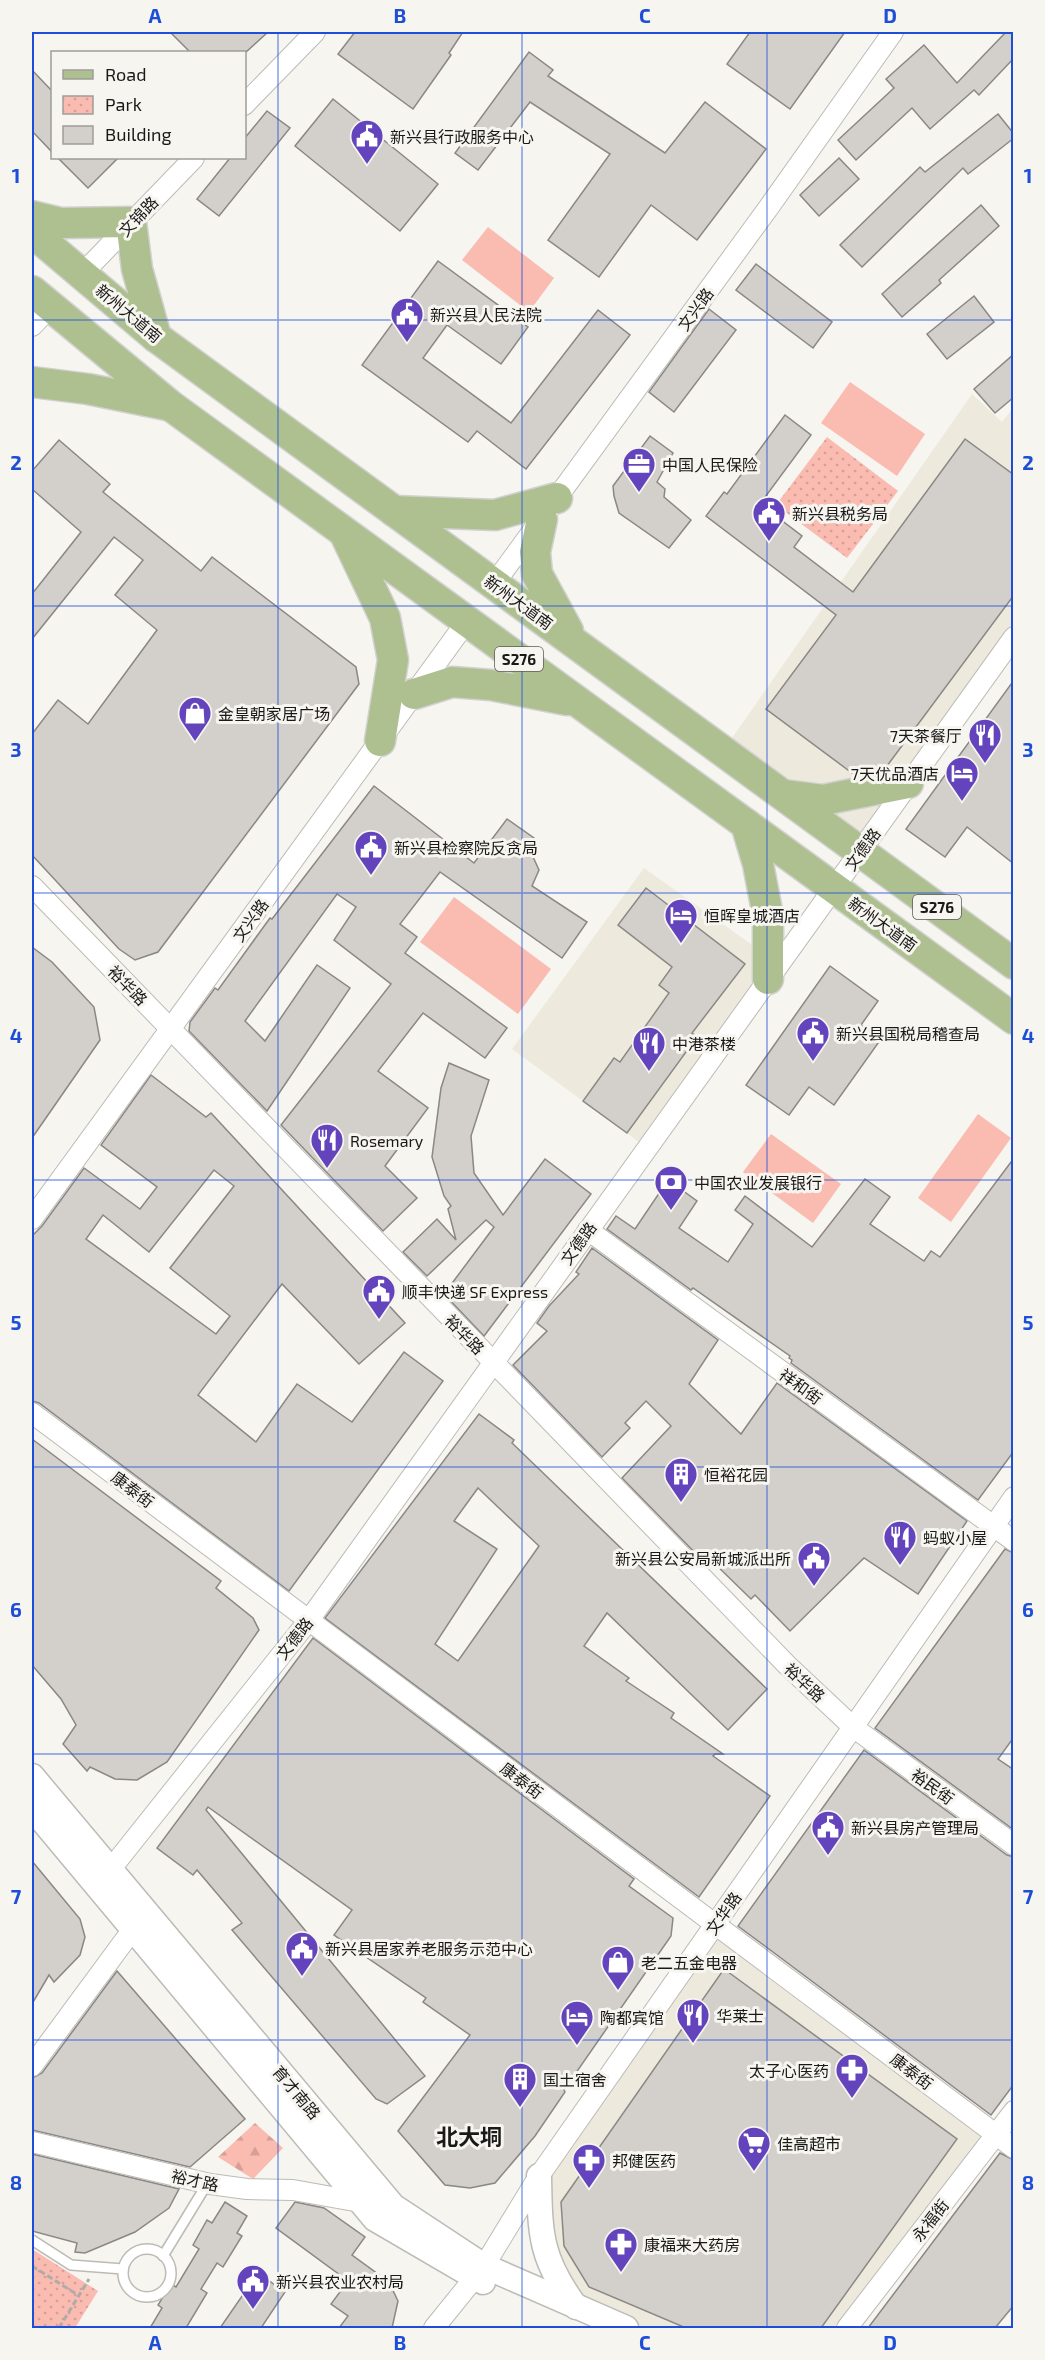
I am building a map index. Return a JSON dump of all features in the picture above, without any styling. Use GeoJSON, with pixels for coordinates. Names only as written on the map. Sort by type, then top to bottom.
{"type":"FeatureCollection","features":[{"type":"Feature","properties":{"kind":"main road"},"geometry":{"type":"LineString","coordinates":[[32,216],[61,223],[131,222],[137,269],[156,337]]}},
{"type":"Feature","properties":{"kind":"main road","name":"新州大道南"},"geometry":{"type":"LineString","coordinates":[[32,232],[156,337],[1014,964]]}},
{"type":"Feature","properties":{"kind":"main road","name":"新州大道南"},"geometry":{"type":"LineString","coordinates":[[38,308],[1014,1019]]}},
{"type":"Feature","properties":{"kind":"main road"},"geometry":{"type":"LineString","coordinates":[[32,381],[88,389],[171,406]]}},
{"type":"Feature","properties":{"kind":"main road"},"geometry":{"type":"LineString","coordinates":[[394,511],[495,515],[550,508],[536,552],[537,574],[576,644]]}},
{"type":"Feature","properties":{"kind":"main road"},"geometry":{"type":"LineString","coordinates":[[344,532],[385,618],[393,660],[380,741]]}},
{"type":"Feature","properties":{"kind":"main road"},"geometry":{"type":"LineString","coordinates":[[414,694],[452,682],[491,685],[580,703]]}},
{"type":"Feature","properties":{"kind":"main road"},"geometry":{"type":"LineString","coordinates":[[783,795],[823,800],[908,783]]}},
{"type":"Feature","properties":{"kind":"main road"},"geometry":{"type":"LineString","coordinates":[[746,824],[758,864],[768,916],[768,979]]}},
{"type":"Feature","properties":{"kind":"street"},"geometry":{"type":"LineString","coordinates":[[246,103],[315,32]]}},
{"type":"Feature","properties":{"kind":"street","name":"文兴路"},"geometry":{"type":"LineString","coordinates":[[494,584],[770,207],[893,32]]}},
{"type":"Feature","properties":{"kind":"street","name":"文锦路"},"geometry":{"type":"LineString","coordinates":[[82,274],[193,159]]}},
{"type":"Feature","properties":{"kind":"street","name":"文兴路"},"geometry":{"type":"LineString","coordinates":[[32,1219],[467,621]]}},
{"type":"Feature","properties":{"kind":"street","name":"文德路"},"geometry":{"type":"LineString","coordinates":[[110,1870],[309,1620],[1014,637]]}},
{"type":"Feature","properties":{"kind":"street","name":"裕华路"},"geometry":{"type":"LineString","coordinates":[[32,886],[787,1665],[853,1727]]}},
{"type":"Feature","properties":{"kind":"street","name":"祥和街"},"geometry":{"type":"LineString","coordinates":[[588,1230],[1014,1541]]}},
{"type":"Feature","properties":{"kind":"street","name":"康泰街"},"geometry":{"type":"LineString","coordinates":[[32,1413],[1014,2148]]}},
{"type":"Feature","properties":{"kind":"street","name":"文华路"},"geometry":{"type":"LineString","coordinates":[[434,2328],[479,2272],[539,2176],[1014,1497]]}},
{"type":"Feature","properties":{"kind":"street","name":"裕民街"},"geometry":{"type":"LineString","coordinates":[[853,1727],[1014,1845]]}},
{"type":"Feature","properties":{"kind":"street","name":"育才南路"},"geometry":{"type":"LineString","coordinates":[[32,1776],[393,2206],[479,2272],[626,2328]]}},
{"type":"Feature","properties":{"kind":"street","name":"育才南路"},"geometry":{"type":"LineString","coordinates":[[32,1808],[375,2219],[592,2328]]}},
{"type":"Feature","properties":{"kind":"street"},"geometry":{"type":"LineString","coordinates":[[32,2066],[133,1929]]}},
{"type":"Feature","properties":{"kind":"street","name":"永福街"},"geometry":{"type":"LineString","coordinates":[[847,2328],[1014,2111]]}},
{"type":"Feature","properties":{"kind":"street","name":"裕才路"},"geometry":{"type":"LineString","coordinates":[[32,2142],[207,2184],[248,2189],[292,2190],[360,2202]]}},
{"type":"Feature","properties":{"kind":"street"},"geometry":{"type":"LineString","coordinates":[[539,2176],[542,2238],[549,2263],[560,2285],[578,2309]]}},
{"type":"Feature","properties":{"kind":"lane"},"geometry":{"type":"LineString","coordinates":[[163,2256],[207,2184]]}},
{"type":"Feature","properties":{"kind":"lane"},"geometry":{"type":"LineString","coordinates":[[32,2240],[71,2265],[123,2269]]}},
{"type":"Feature","properties":{"kind":"lane"},"geometry":{"type":"LineString","coordinates":[[148,2249],[163,2256],[170,2265],[171,2275],[164,2290],[147,2298],[130,2290],[125,2284],[123,2269],[128,2259],[148,2249]]}},
{"type":"Feature","properties":{"kind":"path"},"geometry":{"type":"LineString","coordinates":[[32,2266],[79,2296]]}},
{"type":"Feature","properties":{"kind":"path"},"geometry":{"type":"LineString","coordinates":[[59,2328],[81,2291]]}},
{"type":"Feature","properties":{"kind":"shaded area"},"geometry":{"type":"Polygon","coordinates":[[[972,394],[1002,422],[1013,408],[1013,637],[860,851],[723,751],[972,394]]]}},
{"type":"Feature","properties":{"kind":"shaded area"},"geometry":{"type":"Polygon","coordinates":[[[644,868],[779,964],[647,1148],[512,1049],[644,868]]]}},
{"type":"Feature","properties":{"kind":"shaded area"},"geometry":{"type":"Polygon","coordinates":[[[715,1925],[996,2134],[847,2328],[605,2328],[543,2302],[533,2185],[715,1925]]]}},
{"type":"Feature","properties":{"kind":"green space"},"geometry":{"type":"Polygon","coordinates":[[[488,227],[554,278],[529,312],[462,260],[488,227]]]}},
{"type":"Feature","properties":{"kind":"green space"},"geometry":{"type":"Polygon","coordinates":[[[850,382],[925,434],[897,476],[821,423],[850,382]]]}},
{"type":"Feature","properties":{"kind":"green space"},"geometry":{"type":"Polygon","coordinates":[[[827,437],[898,491],[847,558],[776,505],[827,437]]]}},
{"type":"Feature","properties":{"kind":"green space"},"geometry":{"type":"Polygon","coordinates":[[[454,897],[551,969],[518,1014],[420,942],[454,897]]]}},
{"type":"Feature","properties":{"kind":"green space"},"geometry":{"type":"Polygon","coordinates":[[[978,1114],[1011,1138],[951,1222],[918,1198],[978,1114]]]}},
{"type":"Feature","properties":{"kind":"green space"},"geometry":{"type":"Polygon","coordinates":[[[771,1134],[841,1184],[813,1223],[743,1172],[771,1134]]]}},
{"type":"Feature","properties":{"kind":"green space"},"geometry":{"type":"Polygon","coordinates":[[[255,2123],[283,2148],[253,2179],[218,2157],[255,2123]]]}},
{"type":"Feature","properties":{"kind":"green space"},"geometry":{"type":"Polygon","coordinates":[[[32,2249],[98,2291],[75,2328],[32,2328],[32,2249]]]}},
{"type":"Feature","properties":{"kind":"building"},"geometry":{"type":"Polygon","coordinates":[[[170,32],[268,32],[246,52],[189,51],[170,32]]]}},
{"type":"Feature","properties":{"kind":"building"},"geometry":{"type":"Polygon","coordinates":[[[355,32],[463,32],[449,53],[451,55],[413,109],[338,54],[355,32]]]}},
{"type":"Feature","properties":{"kind":"building"},"geometry":{"type":"Polygon","coordinates":[[[750,32],[845,32],[790,109],[727,64],[750,32]]]}},
{"type":"Feature","properties":{"kind":"building"},"geometry":{"type":"Polygon","coordinates":[[[1006,32],[1014,32],[1014,58],[979,95],[974,90],[930,129],[912,108],[856,160],[838,140],[894,88],[886,79],[924,45],[957,83],[1006,32]]]}},
{"type":"Feature","properties":{"kind":"building"},"geometry":{"type":"Polygon","coordinates":[[[529,52],[553,70],[548,76],[665,153],[705,102],[766,149],[697,240],[651,205],[599,277],[548,240],[610,154],[530,102],[478,170],[455,153],[529,52]]]}},
{"type":"Feature","properties":{"kind":"building"},"geometry":{"type":"Polygon","coordinates":[[[32,70],[51,90],[51,151],[32,131],[32,70]]]}},
{"type":"Feature","properties":{"kind":"building","name":"新兴县行政服务中心"},"geometry":{"type":"Polygon","coordinates":[[[333,99],[438,184],[400,231],[295,146],[333,99]]]}},
{"type":"Feature","properties":{"kind":"building"},"geometry":{"type":"Polygon","coordinates":[[[267,111],[290,128],[219,216],[197,199],[229,159],[246,159],[246,137],[267,111]]]}},
{"type":"Feature","properties":{"kind":"building"},"geometry":{"type":"Polygon","coordinates":[[[998,114],[1014,134],[1014,138],[968,174],[963,168],[862,267],[840,245],[920,167],[925,172],[998,114]]]}},
{"type":"Feature","properties":{"kind":"building"},"geometry":{"type":"Polygon","coordinates":[[[839,158],[859,179],[819,216],[800,195],[839,158]]]}},
{"type":"Feature","properties":{"kind":"building"},"geometry":{"type":"Polygon","coordinates":[[[59,159],[117,159],[88,188],[59,159]]]}},
{"type":"Feature","properties":{"kind":"building"},"geometry":{"type":"Polygon","coordinates":[[[981,205],[999,226],[939,280],[941,283],[902,317],[882,294],[981,205]]]}},
{"type":"Feature","properties":{"kind":"building","name":"新兴县人民法院"},"geometry":{"type":"Polygon","coordinates":[[[438,261],[528,327],[501,364],[447,325],[423,358],[511,423],[598,310],[630,335],[526,469],[477,431],[468,442],[362,365],[438,261]]]}},
{"type":"Feature","properties":{"kind":"building"},"geometry":{"type":"Polygon","coordinates":[[[756,264],[832,322],[813,348],[736,290],[756,264]]]}},
{"type":"Feature","properties":{"kind":"building"},"geometry":{"type":"Polygon","coordinates":[[[974,296],[994,322],[947,359],[927,334],[974,296]]]}},
{"type":"Feature","properties":{"kind":"building"},"geometry":{"type":"Polygon","coordinates":[[[709,309],[736,330],[674,412],[649,392],[709,309]]]}},
{"type":"Feature","properties":{"kind":"building"},"geometry":{"type":"Polygon","coordinates":[[[1014,354],[1014,397],[995,413],[974,389],[1014,354]]]}},
{"type":"Feature","properties":{"kind":"building"},"geometry":{"type":"Polygon","coordinates":[[[785,415],[811,435],[760,504],[802,536],[794,547],[853,592],[965,439],[1014,475],[1014,595],[884,770],[856,776],[766,709],[836,615],[706,516],[724,492],[727,494],[785,415]]]}},
{"type":"Feature","properties":{"kind":"building","name":"中国人民保险"},"geometry":{"type":"Polygon","coordinates":[[[650,436],[673,453],[657,482],[665,489],[664,497],[691,520],[669,548],[619,513],[614,496],[613,486],[650,436]]]}},
{"type":"Feature","properties":{"kind":"building","name":"金皇朝家居广场"},"geometry":{"type":"Polygon","coordinates":[[[59,440],[110,484],[103,492],[201,571],[212,557],[356,667],[359,684],[158,952],[135,960],[119,949],[32,855],[32,734],[58,700],[88,724],[157,630],[115,595],[143,560],[114,537],[32,639],[32,594],[81,532],[32,489],[32,471],[59,440]]]}},
{"type":"Feature","properties":{"kind":"building"},"geometry":{"type":"Polygon","coordinates":[[[1014,680],[1014,864],[967,827],[945,857],[906,829],[1014,680]]]}},
{"type":"Feature","properties":{"kind":"building"},"geometry":{"type":"Polygon","coordinates":[[[374,786],[474,863],[507,819],[534,838],[529,848],[539,870],[532,886],[587,922],[562,958],[440,872],[400,924],[417,937],[405,953],[507,1028],[485,1058],[423,1013],[378,1071],[428,1108],[385,1166],[417,1198],[383,1231],[281,1125],[391,984],[334,940],[356,907],[337,894],[245,1021],[265,1041],[317,965],[350,988],[267,1111],[189,1031],[190,1022],[215,988],[218,990],[270,918],[272,919],[374,786]]]}},
{"type":"Feature","properties":{"kind":"building"},"geometry":{"type":"Polygon","coordinates":[[[646,888],[745,964],[692,1033],[697,1037],[627,1133],[583,1101],[614,1058],[620,1062],[669,993],[659,985],[672,967],[618,925],[646,888]]]}},
{"type":"Feature","properties":{"kind":"building"},"geometry":{"type":"Polygon","coordinates":[[[32,947],[52,962],[94,1007],[100,1040],[32,1138],[32,947]]]}},
{"type":"Feature","properties":{"kind":"building","name":"新兴县国税局稽查局"},"geometry":{"type":"Polygon","coordinates":[[[830,966],[878,1001],[861,1025],[881,1039],[834,1105],[809,1087],[789,1115],[746,1085],[830,966]]]}},
{"type":"Feature","properties":{"kind":"building"},"geometry":{"type":"Polygon","coordinates":[[[449,1063],[489,1080],[471,1136],[474,1173],[503,1215],[545,1159],[591,1194],[484,1336],[444,1294],[494,1227],[486,1220],[427,1276],[403,1252],[437,1219],[456,1240],[448,1209],[451,1206],[444,1196],[432,1157],[441,1088],[449,1063]]]}},
{"type":"Feature","properties":{"kind":"building"},"geometry":{"type":"Polygon","coordinates":[[[151,1075],[206,1117],[211,1113],[405,1323],[359,1364],[282,1284],[198,1395],[256,1442],[297,1384],[352,1422],[404,1352],[443,1381],[289,1591],[39,1403],[32,1401],[32,1236],[42,1226],[84,1168],[140,1209],[157,1187],[101,1145],[151,1075]],[[214,1170],[149,1252],[103,1215],[86,1239],[216,1334],[230,1316],[170,1268],[234,1186],[214,1170]]]}},
{"type":"Feature","properties":{"kind":"building"},"geometry":{"type":"Polygon","coordinates":[[[1014,1158],[1014,1451],[978,1500],[791,1363],[790,1356],[693,1288],[691,1290],[607,1229],[616,1216],[635,1229],[668,1180],[697,1201],[679,1228],[728,1262],[753,1224],[735,1210],[745,1196],[812,1247],[865,1179],[890,1197],[870,1224],[924,1261],[931,1251],[940,1257],[1014,1158]]]}},
{"type":"Feature","properties":{"kind":"building"},"geometry":{"type":"Polygon","coordinates":[[[592,1248],[718,1340],[689,1384],[741,1434],[777,1383],[967,1521],[918,1594],[864,1558],[790,1631],[755,1595],[751,1599],[710,1559],[706,1564],[622,1478],[671,1426],[646,1401],[625,1423],[630,1428],[602,1457],[513,1365],[547,1331],[537,1323],[549,1306],[579,1274],[576,1272],[592,1248]]]}},
{"type":"Feature","properties":{"kind":"building"},"geometry":{"type":"Polygon","coordinates":[[[479,1414],[514,1440],[512,1443],[767,1689],[728,1730],[607,1613],[584,1646],[629,1678],[626,1681],[674,1713],[671,1718],[723,1754],[713,1756],[770,1796],[699,1897],[325,1618],[479,1414]],[[478,1488],[454,1521],[497,1549],[435,1644],[458,1661],[539,1546],[478,1488]]]}},
{"type":"Feature","properties":{"kind":"building"},"geometry":{"type":"Polygon","coordinates":[[[32,1439],[221,1581],[216,1588],[253,1618],[259,1630],[167,1762],[137,1780],[115,1779],[90,1767],[87,1771],[63,1744],[76,1725],[61,1699],[32,1665],[32,1439]]]}},
{"type":"Feature","properties":{"kind":"building"},"geometry":{"type":"Polygon","coordinates":[[[1005,1549],[1014,1553],[1014,1737],[998,1759],[1014,1770],[1014,1830],[875,1728],[1005,1549]]]}},
{"type":"Feature","properties":{"kind":"building"},"geometry":{"type":"Polygon","coordinates":[[[313,1638],[634,1879],[629,1886],[673,1918],[671,1936],[564,2090],[565,2092],[535,2136],[495,2183],[470,2188],[445,2185],[398,2131],[470,2035],[423,2002],[426,1998],[334,1935],[352,1910],[208,1807],[206,1810],[425,2076],[387,2104],[376,2099],[232,1930],[242,1923],[197,1870],[193,1875],[157,1848],[313,1638]]]}},
{"type":"Feature","properties":{"kind":"building"},"geometry":{"type":"Polygon","coordinates":[[[864,1750],[1007,1855],[1014,1857],[1014,2084],[991,2115],[738,1926],[864,1750]]]}},
{"type":"Feature","properties":{"kind":"building"},"geometry":{"type":"Polygon","coordinates":[[[32,1861],[80,1919],[85,1937],[80,1955],[54,1982],[49,1975],[32,2004],[32,1861]]]}},
{"type":"Feature","properties":{"kind":"building"},"geometry":{"type":"Polygon","coordinates":[[[724,1969],[957,2139],[821,2328],[686,2328],[589,2287],[564,2246],[561,2202],[724,1969]]]}},
{"type":"Feature","properties":{"kind":"building"},"geometry":{"type":"Polygon","coordinates":[[[117,1971],[245,2119],[190,2167],[32,2130],[32,2078],[42,2073],[117,1971]]]}},
{"type":"Feature","properties":{"kind":"building"},"geometry":{"type":"Polygon","coordinates":[[[1000,2153],[1014,2160],[1014,2305],[995,2328],[868,2328],[1000,2153]]]}},
{"type":"Feature","properties":{"kind":"building"},"geometry":{"type":"Polygon","coordinates":[[[32,2154],[179,2189],[169,2208],[135,2232],[85,2253],[75,2252],[77,2243],[32,2231],[32,2154]]]}},
{"type":"Feature","properties":{"kind":"building"},"geometry":{"type":"Polygon","coordinates":[[[225,2202],[247,2216],[237,2233],[242,2236],[223,2267],[217,2263],[201,2289],[207,2293],[186,2328],[150,2328],[162,2308],[158,2305],[171,2284],[176,2287],[199,2249],[193,2245],[207,2220],[212,2223],[225,2202]]]}},
{"type":"Feature","properties":{"kind":"building"},"geometry":{"type":"Polygon","coordinates":[[[295,2202],[324,2208],[365,2237],[352,2255],[389,2282],[398,2301],[392,2328],[339,2328],[348,2316],[331,2304],[348,2281],[276,2228],[295,2202]]]}},
{"type":"Feature","properties":{"kind":"building","name":"新兴县农业农村局"},"geometry":{"type":"Polygon","coordinates":[[[258,2273],[285,2292],[261,2328],[220,2328],[258,2273]]]}},
{"type":"Feature","properties":{"kind":"place","name":"新兴县行政服务中心"},"geometry":{"type":"Point","coordinates":[367,165]}},
{"type":"Feature","properties":{"kind":"place","name":"新兴县人民法院"},"geometry":{"type":"Point","coordinates":[407,343]}},
{"type":"Feature","properties":{"kind":"place","name":"中国人民保险"},"geometry":{"type":"Point","coordinates":[639,493]}},
{"type":"Feature","properties":{"kind":"place","name":"新兴县税务局"},"geometry":{"type":"Point","coordinates":[769,542]}},
{"type":"Feature","properties":{"kind":"place","name":"金皇朝家居广场"},"geometry":{"type":"Point","coordinates":[195,742]}},
{"type":"Feature","properties":{"kind":"place","name":"7天茶餐厅"},"geometry":{"type":"Point","coordinates":[985,764]}},
{"type":"Feature","properties":{"kind":"place","name":"7天优品酒店"},"geometry":{"type":"Point","coordinates":[962,802]}},
{"type":"Feature","properties":{"kind":"place","name":"新兴县检察院反贪局"},"geometry":{"type":"Point","coordinates":[371,876]}},
{"type":"Feature","properties":{"kind":"place","name":"恒晖皇城酒店"},"geometry":{"type":"Point","coordinates":[681,944]}},
{"type":"Feature","properties":{"kind":"place","name":"新兴县国税局稽查局"},"geometry":{"type":"Point","coordinates":[813,1062]}},
{"type":"Feature","properties":{"kind":"place","name":"中港茶楼"},"geometry":{"type":"Point","coordinates":[649,1072]}},
{"type":"Feature","properties":{"kind":"place","name":"Rosemary"},"geometry":{"type":"Point","coordinates":[327,1169]}},
{"type":"Feature","properties":{"kind":"place","name":"中国农业发展银行"},"geometry":{"type":"Point","coordinates":[671,1211]}},
{"type":"Feature","properties":{"kind":"place","name":"顺丰快递 SF Express"},"geometry":{"type":"Point","coordinates":[379,1320]}},
{"type":"Feature","properties":{"kind":"place","name":"恒裕花园"},"geometry":{"type":"Point","coordinates":[681,1503]}},
{"type":"Feature","properties":{"kind":"place","name":"蚂蚁小屋"},"geometry":{"type":"Point","coordinates":[900,1566]}},
{"type":"Feature","properties":{"kind":"place","name":"新兴县公安局新城派出所"},"geometry":{"type":"Point","coordinates":[814,1587]}},
{"type":"Feature","properties":{"kind":"place","name":"新兴县房产管理局"},"geometry":{"type":"Point","coordinates":[828,1856]}},
{"type":"Feature","properties":{"kind":"place","name":"新兴县居家养老服务示范中心"},"geometry":{"type":"Point","coordinates":[302,1977]}},
{"type":"Feature","properties":{"kind":"place","name":"老二五金电器"},"geometry":{"type":"Point","coordinates":[618,1991]}},
{"type":"Feature","properties":{"kind":"place","name":"华莱士"},"geometry":{"type":"Point","coordinates":[693,2044]}},
{"type":"Feature","properties":{"kind":"place","name":"陶都宾馆"},"geometry":{"type":"Point","coordinates":[577,2046]}},
{"type":"Feature","properties":{"kind":"place","name":"太子心医药"},"geometry":{"type":"Point","coordinates":[852,2099]}},
{"type":"Feature","properties":{"kind":"place","name":"国土宿舍"},"geometry":{"type":"Point","coordinates":[520,2108]}},
{"type":"Feature","properties":{"kind":"place","name":"佳高超市"},"geometry":{"type":"Point","coordinates":[754,2172]}},
{"type":"Feature","properties":{"kind":"place","name":"邦健医药"},"geometry":{"type":"Point","coordinates":[589,2189]}},
{"type":"Feature","properties":{"kind":"place","name":"康福来大药房"},"geometry":{"type":"Point","coordinates":[621,2273]}},
{"type":"Feature","properties":{"kind":"place","name":"新兴县农业农村局"},"geometry":{"type":"Point","coordinates":[253,2310]}},
{"type":"Feature","properties":{"kind":"district","name":"北大垌"},"geometry":{"type":"Point","coordinates":[469,2136]}}]}
